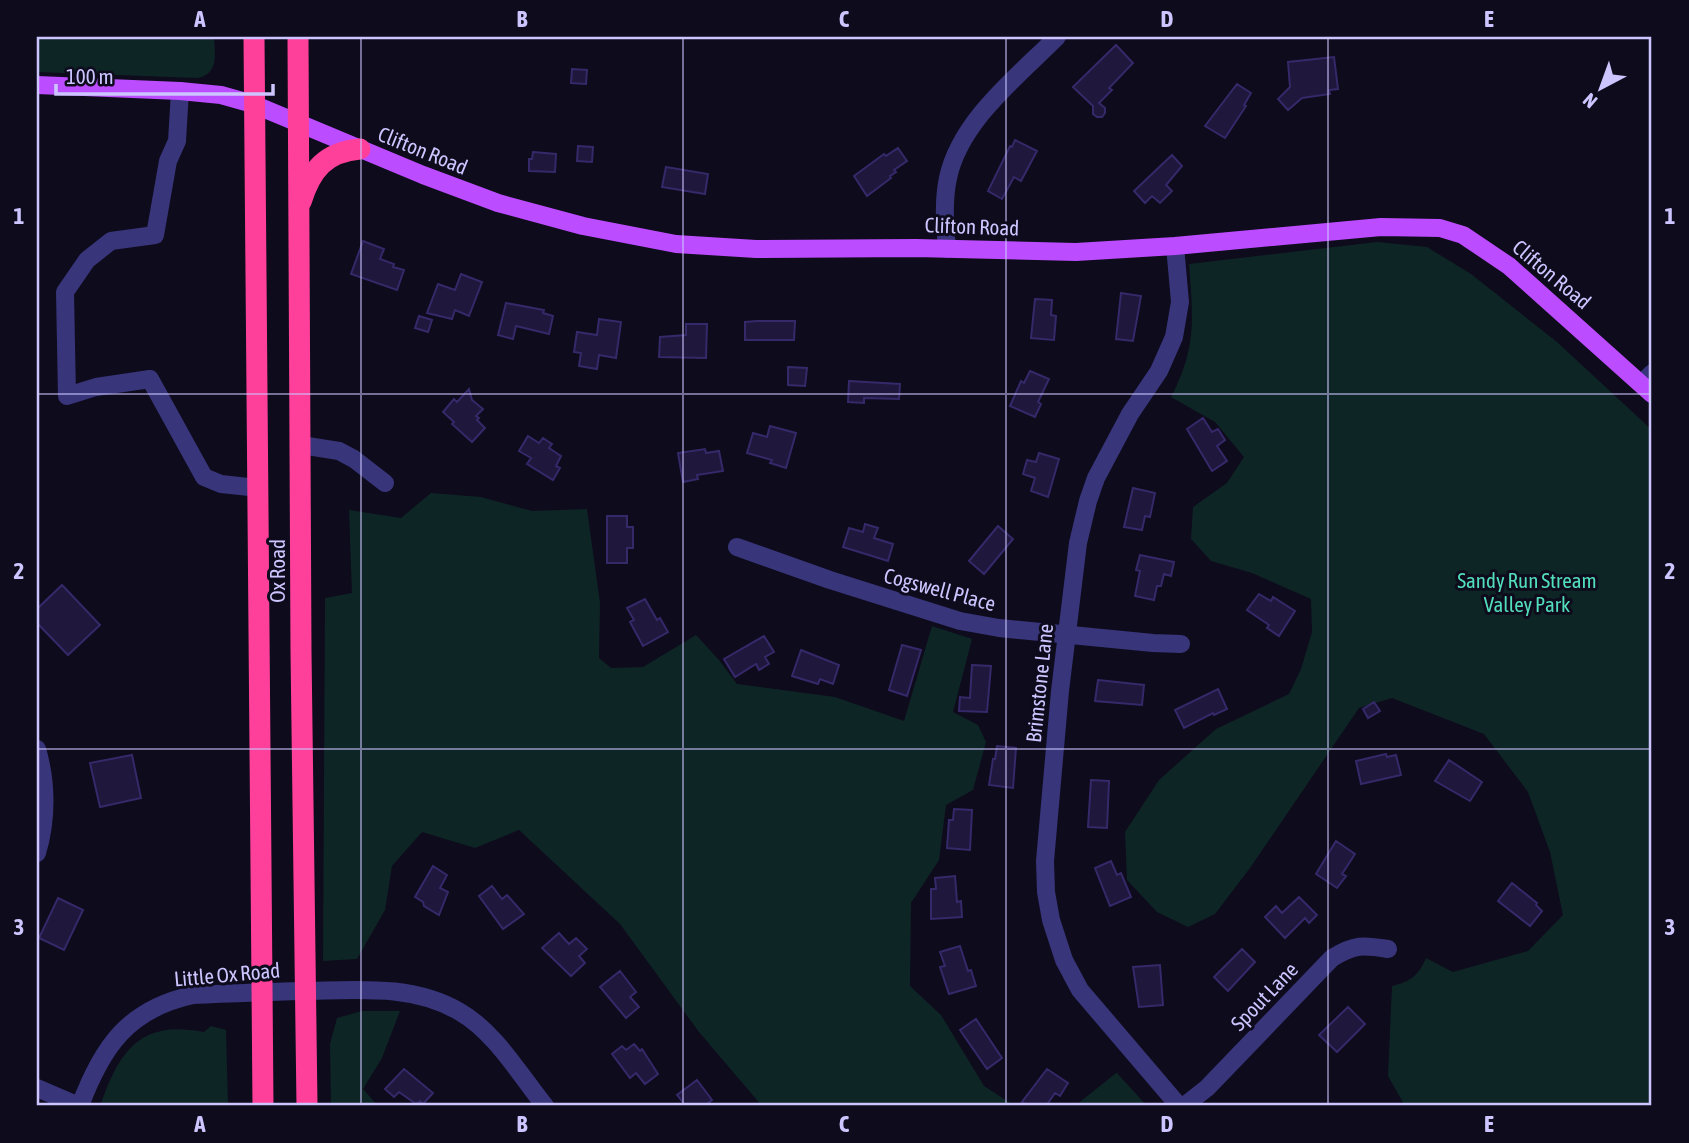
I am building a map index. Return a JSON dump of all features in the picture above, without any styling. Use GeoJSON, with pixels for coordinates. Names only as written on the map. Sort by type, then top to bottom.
{"type":"FeatureCollection","features":[{"type":"Feature","properties":{"kind":"highway","name":"Ox Road"},"geometry":{"type":"LineString","coordinates":[[254,37],[264,1106]]}},
{"type":"Feature","properties":{"kind":"highway","name":"Ox Road"},"geometry":{"type":"LineString","coordinates":[[298,37],[301,652],[307,1106]]}},
{"type":"Feature","properties":{"kind":"highway"},"geometry":{"type":"LineString","coordinates":[[298,217],[307,186],[322,163],[339,152],[360,149]]}},
{"type":"Feature","properties":{"kind":"main road","name":"Clifton Road"},"geometry":{"type":"LineString","coordinates":[[37,85],[221,95],[253,104],[498,204],[583,226],[654,240],[736,248],[1076,252],[1175,246],[1381,227],[1428,227],[1458,234],[1484,247],[1649,384]]}},
{"type":"Feature","properties":{"kind":"street"},"geometry":{"type":"LineString","coordinates":[[947,249],[944,214],[948,179],[960,143],[984,111],[1056,37]]}},
{"type":"Feature","properties":{"kind":"street"},"geometry":{"type":"LineString","coordinates":[[180,91],[177,141],[168,161],[155,235],[111,241],[87,260],[65,292],[67,396],[96,387],[150,379],[204,477],[221,484],[258,488]]}},
{"type":"Feature","properties":{"kind":"street","name":"Brimstone Lane"},"geometry":{"type":"LineString","coordinates":[[1175,246],[1180,302],[1174,337],[1159,371],[1116,439],[1088,501],[1078,543],[1066,634],[1045,861],[1046,892],[1051,920],[1064,960],[1080,990],[1182,1106]]}},
{"type":"Feature","properties":{"kind":"street"},"geometry":{"type":"LineString","coordinates":[[301,445],[339,452],[354,459],[385,483]]}},
{"type":"Feature","properties":{"kind":"street","name":"Cogswell Place"},"geometry":{"type":"LineString","coordinates":[[737,547],[843,585],[960,621],[999,628],[1153,643],[1181,643]]}},
{"type":"Feature","properties":{"kind":"street"},"geometry":{"type":"LineString","coordinates":[[37,749],[46,799],[42,837],[37,853]]}},
{"type":"Feature","properties":{"kind":"street","name":"Spout Lane"},"geometry":{"type":"LineString","coordinates":[[1182,1106],[1207,1088],[1332,958],[1348,948],[1362,945],[1388,949]]}},
{"type":"Feature","properties":{"kind":"street","name":"Little Ox Road"},"geometry":{"type":"LineString","coordinates":[[79,1106],[103,1054],[131,1022],[149,1009],[169,1000],[193,995],[262,992],[397,991],[432,999],[461,1012],[493,1041],[545,1106]]}},
{"type":"Feature","properties":{"kind":"street"},"geometry":{"type":"LineString","coordinates":[[37,1088],[79,1106]]}},
{"type":"Feature","properties":{"kind":"green space"},"geometry":{"type":"Polygon","coordinates":[[[37,37],[214,37],[214,62],[209,72],[197,78],[37,72],[37,37]]]}},
{"type":"Feature","properties":{"kind":"green space","name":"Sandy Run Stream Valley Park"},"geometry":{"type":"Polygon","coordinates":[[[1377,242],[1427,247],[1471,274],[1557,342],[1652,430],[1652,1106],[1405,1106],[1388,1076],[1392,986],[1413,977],[1426,958],[1453,972],[1528,951],[1563,915],[1550,852],[1528,792],[1484,734],[1392,698],[1359,708],[1250,868],[1215,914],[1188,927],[1157,912],[1127,880],[1125,832],[1159,780],[1216,729],[1289,694],[1301,669],[1312,632],[1311,599],[1252,573],[1211,561],[1191,539],[1193,507],[1227,483],[1244,457],[1215,422],[1171,397],[1189,347],[1192,301],[1189,264],[1377,242]]]}},
{"type":"Feature","properties":{"kind":"green space"},"geometry":{"type":"Polygon","coordinates":[[[431,493],[481,497],[532,511],[587,509],[600,603],[599,658],[611,668],[643,667],[696,635],[737,684],[835,697],[904,721],[932,626],[972,639],[953,712],[978,725],[986,742],[973,790],[946,805],[939,860],[911,903],[910,986],[941,1015],[984,1086],[1015,1106],[762,1106],[699,1032],[620,924],[519,830],[475,848],[422,832],[392,866],[385,910],[357,959],[323,961],[325,598],[352,593],[349,510],[401,518],[431,493]]]}},
{"type":"Feature","properties":{"kind":"green space"},"geometry":{"type":"Polygon","coordinates":[[[362,1011],[400,1011],[382,1058],[363,1089],[378,1106],[331,1106],[330,1044],[337,1018],[362,1011]]]}},
{"type":"Feature","properties":{"kind":"green space"},"geometry":{"type":"Polygon","coordinates":[[[211,1026],[226,1030],[228,1106],[100,1106],[115,1070],[135,1044],[148,1035],[163,1030],[204,1032],[211,1026]]]}},
{"type":"Feature","properties":{"kind":"green space"},"geometry":{"type":"Polygon","coordinates":[[[1116,1073],[1147,1106],[1075,1106],[1116,1073]]]}},
{"type":"Feature","properties":{"kind":"building"},"geometry":{"type":"Polygon","coordinates":[[[1116,45],[1133,63],[1099,103],[1105,108],[1105,113],[1102,117],[1097,117],[1093,114],[1093,106],[1073,87],[1116,45]]]}},
{"type":"Feature","properties":{"kind":"building"},"geometry":{"type":"Polygon","coordinates":[[[1334,57],[1338,89],[1329,90],[1330,94],[1302,98],[1288,110],[1278,99],[1290,87],[1288,62],[1334,57]]]}},
{"type":"Feature","properties":{"kind":"building"},"geometry":{"type":"Polygon","coordinates":[[[572,69],[587,70],[586,84],[571,83],[572,69]]]}},
{"type":"Feature","properties":{"kind":"building"},"geometry":{"type":"Polygon","coordinates":[[[1237,84],[1251,93],[1244,105],[1246,106],[1225,138],[1205,126],[1237,84]]]}},
{"type":"Feature","properties":{"kind":"building"},"geometry":{"type":"Polygon","coordinates":[[[1015,140],[1037,151],[1021,181],[1014,177],[1002,199],[988,191],[1015,140]]]}},
{"type":"Feature","properties":{"kind":"building"},"geometry":{"type":"Polygon","coordinates":[[[578,146],[593,147],[592,162],[577,161],[578,146]]]}},
{"type":"Feature","properties":{"kind":"building"},"geometry":{"type":"Polygon","coordinates":[[[898,148],[907,161],[894,170],[896,172],[891,178],[867,196],[854,176],[884,154],[886,156],[898,148]]]}},
{"type":"Feature","properties":{"kind":"building"},"geometry":{"type":"Polygon","coordinates":[[[533,152],[556,154],[555,172],[529,171],[529,159],[532,159],[533,152]]]}},
{"type":"Feature","properties":{"kind":"building"},"geometry":{"type":"Polygon","coordinates":[[[1172,155],[1182,166],[1166,185],[1172,191],[1160,203],[1152,196],[1145,203],[1134,191],[1172,155]]]}},
{"type":"Feature","properties":{"kind":"building"},"geometry":{"type":"Polygon","coordinates":[[[666,167],[708,174],[705,194],[662,187],[666,167]]]}},
{"type":"Feature","properties":{"kind":"building"},"geometry":{"type":"Polygon","coordinates":[[[363,241],[384,249],[380,259],[404,270],[397,290],[351,274],[363,241]]]}},
{"type":"Feature","properties":{"kind":"building"},"geometry":{"type":"Polygon","coordinates":[[[461,274],[482,282],[469,316],[455,310],[452,319],[427,313],[438,284],[455,290],[461,274]]]}},
{"type":"Feature","properties":{"kind":"building"},"geometry":{"type":"Polygon","coordinates":[[[1121,293],[1141,296],[1133,341],[1116,339],[1121,293]]]}},
{"type":"Feature","properties":{"kind":"building"},"geometry":{"type":"Polygon","coordinates":[[[1035,299],[1052,300],[1051,315],[1056,316],[1054,340],[1031,338],[1035,299]]]}},
{"type":"Feature","properties":{"kind":"building"},"geometry":{"type":"Polygon","coordinates":[[[506,303],[544,310],[543,313],[553,316],[549,334],[516,326],[513,339],[498,335],[506,303]]]}},
{"type":"Feature","properties":{"kind":"building"},"geometry":{"type":"Polygon","coordinates":[[[419,316],[432,320],[428,332],[415,328],[419,316]]]}},
{"type":"Feature","properties":{"kind":"building"},"geometry":{"type":"Polygon","coordinates":[[[599,319],[621,322],[616,358],[599,355],[597,369],[579,366],[581,353],[574,352],[577,332],[597,335],[599,319]]]}},
{"type":"Feature","properties":{"kind":"building"},"geometry":{"type":"Polygon","coordinates":[[[795,321],[794,340],[745,340],[745,322],[795,321]]]}},
{"type":"Feature","properties":{"kind":"building"},"geometry":{"type":"Polygon","coordinates":[[[686,324],[707,324],[706,358],[659,357],[660,337],[686,335],[686,324]]]}},
{"type":"Feature","properties":{"kind":"building"},"geometry":{"type":"Polygon","coordinates":[[[788,367],[807,368],[805,386],[788,385],[788,367]]]}},
{"type":"Feature","properties":{"kind":"building"},"geometry":{"type":"Polygon","coordinates":[[[1030,371],[1049,379],[1038,402],[1041,404],[1035,417],[1010,406],[1021,381],[1024,383],[1030,371]]]}},
{"type":"Feature","properties":{"kind":"building"},"geometry":{"type":"Polygon","coordinates":[[[849,381],[900,384],[899,399],[864,398],[864,403],[848,402],[849,381]]]}},
{"type":"Feature","properties":{"kind":"building"},"geometry":{"type":"Polygon","coordinates":[[[469,389],[472,400],[483,409],[476,416],[485,428],[472,442],[443,412],[454,399],[457,402],[469,389]]]}},
{"type":"Feature","properties":{"kind":"building"},"geometry":{"type":"Polygon","coordinates":[[[1203,418],[1212,432],[1218,429],[1225,440],[1217,446],[1227,461],[1212,471],[1187,429],[1203,418]]]}},
{"type":"Feature","properties":{"kind":"building"},"geometry":{"type":"Polygon","coordinates":[[[770,426],[796,433],[786,468],[770,463],[772,460],[747,453],[753,433],[767,437],[770,426]]]}},
{"type":"Feature","properties":{"kind":"building"},"geometry":{"type":"Polygon","coordinates":[[[528,436],[539,443],[543,438],[552,444],[549,448],[561,456],[556,466],[560,468],[553,480],[527,464],[531,458],[519,451],[528,436]]]}},
{"type":"Feature","properties":{"kind":"building"},"geometry":{"type":"Polygon","coordinates":[[[705,449],[706,453],[719,451],[723,471],[697,475],[698,479],[683,482],[678,453],[705,449]]]}},
{"type":"Feature","properties":{"kind":"building"},"geometry":{"type":"Polygon","coordinates":[[[1039,453],[1059,459],[1048,497],[1031,491],[1035,478],[1023,474],[1027,460],[1036,462],[1039,453]]]}},
{"type":"Feature","properties":{"kind":"building"},"geometry":{"type":"Polygon","coordinates":[[[1133,488],[1155,493],[1150,517],[1145,516],[1142,530],[1124,527],[1133,488]]]}},
{"type":"Feature","properties":{"kind":"building"},"geometry":{"type":"Polygon","coordinates":[[[607,516],[627,516],[627,527],[633,527],[633,548],[627,548],[627,563],[607,563],[607,516]]]}},
{"type":"Feature","properties":{"kind":"building"},"geometry":{"type":"Polygon","coordinates":[[[865,524],[878,528],[874,538],[893,544],[888,561],[843,547],[849,528],[863,532],[865,524]]]}},
{"type":"Feature","properties":{"kind":"building"},"geometry":{"type":"Polygon","coordinates":[[[998,526],[1013,539],[984,574],[969,561],[998,526]]]}},
{"type":"Feature","properties":{"kind":"building"},"geometry":{"type":"Polygon","coordinates":[[[1140,555],[1174,562],[1171,576],[1164,574],[1161,586],[1157,586],[1154,600],[1135,596],[1140,571],[1136,570],[1140,555]]]}},
{"type":"Feature","properties":{"kind":"building"},"geometry":{"type":"Polygon","coordinates":[[[62,585],[100,625],[68,655],[37,623],[37,609],[62,585]]]}},
{"type":"Feature","properties":{"kind":"building"},"geometry":{"type":"Polygon","coordinates":[[[1259,594],[1271,601],[1273,597],[1295,611],[1279,636],[1267,628],[1269,625],[1247,610],[1259,594]]]}},
{"type":"Feature","properties":{"kind":"building"},"geometry":{"type":"Polygon","coordinates":[[[645,599],[657,620],[660,618],[668,632],[643,646],[630,622],[634,620],[627,608],[645,599]]]}},
{"type":"Feature","properties":{"kind":"building"},"geometry":{"type":"Polygon","coordinates":[[[764,636],[774,652],[765,657],[769,664],[759,670],[756,664],[735,677],[724,659],[764,636]]]}},
{"type":"Feature","properties":{"kind":"building"},"geometry":{"type":"Polygon","coordinates":[[[902,645],[921,650],[907,696],[889,690],[902,645]]]}},
{"type":"Feature","properties":{"kind":"building"},"geometry":{"type":"Polygon","coordinates":[[[801,650],[839,665],[833,684],[820,679],[818,684],[792,676],[801,650]]]}},
{"type":"Feature","properties":{"kind":"building"},"geometry":{"type":"Polygon","coordinates":[[[972,665],[991,666],[987,712],[959,711],[960,697],[970,698],[972,665]]]}},
{"type":"Feature","properties":{"kind":"building"},"geometry":{"type":"Polygon","coordinates":[[[1098,680],[1144,685],[1142,705],[1095,701],[1098,680]]]}},
{"type":"Feature","properties":{"kind":"building"},"geometry":{"type":"Polygon","coordinates":[[[1218,689],[1227,709],[1184,728],[1175,710],[1218,689]]]}},
{"type":"Feature","properties":{"kind":"building"},"geometry":{"type":"Polygon","coordinates":[[[1374,702],[1380,711],[1368,718],[1363,709],[1374,702]]]}},
{"type":"Feature","properties":{"kind":"building"},"geometry":{"type":"Polygon","coordinates":[[[997,746],[1016,748],[1013,788],[989,785],[997,746]]]}},
{"type":"Feature","properties":{"kind":"building"},"geometry":{"type":"Polygon","coordinates":[[[1386,754],[1387,757],[1396,755],[1401,775],[1361,784],[1356,761],[1386,754]]]}},
{"type":"Feature","properties":{"kind":"building"},"geometry":{"type":"Polygon","coordinates":[[[132,755],[141,798],[100,807],[90,763],[132,755]]]}},
{"type":"Feature","properties":{"kind":"building"},"geometry":{"type":"Polygon","coordinates":[[[1449,760],[1482,782],[1470,801],[1435,781],[1449,760]]]}},
{"type":"Feature","properties":{"kind":"building"},"geometry":{"type":"Polygon","coordinates":[[[1091,780],[1109,781],[1107,828],[1088,827],[1091,780]]]}},
{"type":"Feature","properties":{"kind":"building"},"geometry":{"type":"Polygon","coordinates":[[[954,809],[972,810],[970,850],[947,848],[949,820],[953,820],[954,809]]]}},
{"type":"Feature","properties":{"kind":"building"},"geometry":{"type":"Polygon","coordinates":[[[1336,841],[1355,854],[1342,874],[1346,876],[1337,888],[1316,874],[1336,841]]]}},
{"type":"Feature","properties":{"kind":"building"},"geometry":{"type":"Polygon","coordinates":[[[1111,861],[1117,875],[1121,873],[1131,897],[1110,906],[1095,868],[1111,861]]]}},
{"type":"Feature","properties":{"kind":"building"},"geometry":{"type":"Polygon","coordinates":[[[433,866],[447,875],[440,888],[448,892],[439,915],[415,897],[433,866]]]}},
{"type":"Feature","properties":{"kind":"building"},"geometry":{"type":"Polygon","coordinates":[[[955,876],[957,902],[961,901],[962,917],[931,919],[931,889],[936,889],[935,878],[955,876]]]}},
{"type":"Feature","properties":{"kind":"building"},"geometry":{"type":"Polygon","coordinates":[[[1512,883],[1537,903],[1542,911],[1530,926],[1498,901],[1512,883]]]}},
{"type":"Feature","properties":{"kind":"building"},"geometry":{"type":"Polygon","coordinates":[[[492,886],[502,899],[507,895],[524,914],[503,929],[479,896],[492,886]]]}},
{"type":"Feature","properties":{"kind":"building"},"geometry":{"type":"Polygon","coordinates":[[[1299,897],[1317,915],[1309,923],[1305,918],[1285,938],[1265,917],[1276,906],[1282,913],[1299,897]]]}},
{"type":"Feature","properties":{"kind":"building"},"geometry":{"type":"Polygon","coordinates":[[[58,898],[83,910],[64,950],[39,938],[58,898]]]}},
{"type":"Feature","properties":{"kind":"building"},"geometry":{"type":"Polygon","coordinates":[[[559,933],[569,944],[576,938],[587,949],[579,956],[585,963],[571,976],[542,948],[559,933]]]}},
{"type":"Feature","properties":{"kind":"building"},"geometry":{"type":"Polygon","coordinates":[[[960,946],[976,986],[949,994],[940,967],[945,966],[940,952],[960,946]]]}},
{"type":"Feature","properties":{"kind":"building"},"geometry":{"type":"Polygon","coordinates":[[[1242,949],[1255,962],[1228,991],[1214,977],[1242,949]]]}},
{"type":"Feature","properties":{"kind":"building"},"geometry":{"type":"Polygon","coordinates":[[[1160,965],[1163,1005],[1139,1007],[1133,967],[1160,965]]]}},
{"type":"Feature","properties":{"kind":"building"},"geometry":{"type":"Polygon","coordinates":[[[620,971],[636,992],[630,997],[639,1007],[626,1018],[600,987],[620,971]]]}},
{"type":"Feature","properties":{"kind":"building"},"geometry":{"type":"Polygon","coordinates":[[[1348,1007],[1365,1024],[1337,1052],[1319,1035],[1348,1007]]]}},
{"type":"Feature","properties":{"kind":"building"},"geometry":{"type":"Polygon","coordinates":[[[976,1019],[1002,1058],[987,1069],[960,1030],[976,1019]]]}},
{"type":"Feature","properties":{"kind":"building"},"geometry":{"type":"Polygon","coordinates":[[[634,1044],[640,1051],[642,1049],[658,1074],[645,1084],[636,1073],[630,1078],[612,1054],[622,1046],[626,1050],[634,1044]]]}},
{"type":"Feature","properties":{"kind":"building"},"geometry":{"type":"Polygon","coordinates":[[[404,1069],[433,1093],[423,1104],[420,1101],[416,1104],[399,1092],[394,1097],[385,1089],[404,1069]]]}},
{"type":"Feature","properties":{"kind":"building"},"geometry":{"type":"Polygon","coordinates":[[[1047,1069],[1068,1083],[1060,1096],[1055,1093],[1046,1106],[1029,1106],[1022,1102],[1047,1069]]]}},
{"type":"Feature","properties":{"kind":"building"},"geometry":{"type":"Polygon","coordinates":[[[697,1080],[712,1100],[704,1106],[686,1106],[677,1095],[697,1080]]]}}]}
